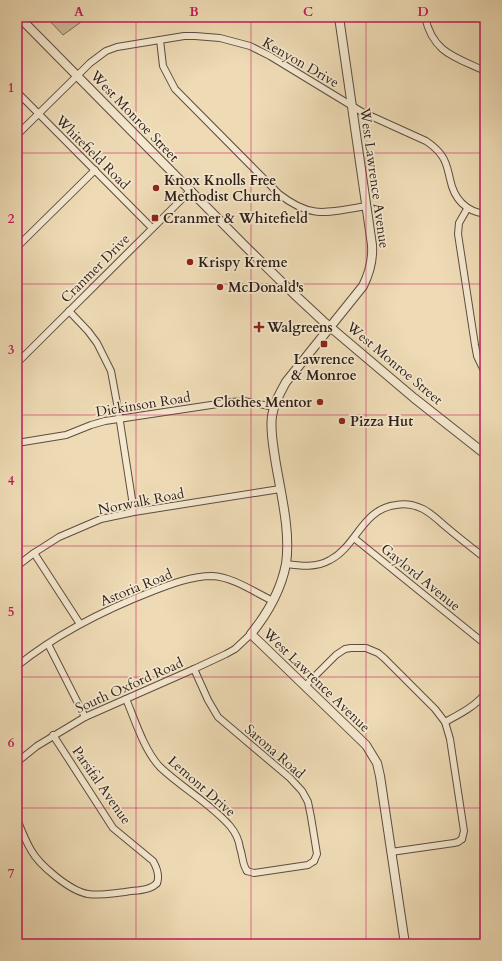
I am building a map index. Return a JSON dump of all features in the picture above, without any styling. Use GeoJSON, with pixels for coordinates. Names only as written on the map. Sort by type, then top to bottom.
{"type":"FeatureCollection","features":[{"type":"Feature","properties":{"kind":"street","name":"West Monroe Street"},"geometry":{"type":"LineString","coordinates":[[19,17],[276,276],[331,327],[414,398],[485,454]]}},
{"type":"Feature","properties":{"kind":"street","name":"West Lawrence Avenue"},"geometry":{"type":"LineString","coordinates":[[339,17],[373,255],[368,276],[359,292],[286,382],[274,407],[272,414],[272,434],[286,534],[286,564],[282,580],[273,601],[264,618],[251,634],[366,745],[377,763],[405,944]]}},
{"type":"Feature","properties":{"kind":"street"},"geometry":{"type":"LineString","coordinates":[[425,17],[430,34],[438,46],[451,56],[485,71]]}},
{"type":"Feature","properties":{"kind":"street","name":"Kenyon Drive"},"geometry":{"type":"LineString","coordinates":[[17,135],[96,57],[117,47],[184,36],[216,38],[239,43],[270,56],[364,113],[426,141],[435,147],[442,155],[445,162],[454,192],[467,209]]}},
{"type":"Feature","properties":{"kind":"street"},"geometry":{"type":"LineString","coordinates":[[160,40],[164,66],[175,89],[279,194],[297,207],[313,212],[330,212],[367,206]]}},
{"type":"Feature","properties":{"kind":"street","name":"Whitefield Road"},"geometry":{"type":"LineString","coordinates":[[17,92],[152,228]]}},
{"type":"Feature","properties":{"kind":"street"},"geometry":{"type":"LineString","coordinates":[[17,247],[95,170]]}},
{"type":"Feature","properties":{"kind":"street","name":"Cranmer Drive"},"geometry":{"type":"LineString","coordinates":[[17,363],[190,191]]}},
{"type":"Feature","properties":{"kind":"street"},"geometry":{"type":"LineString","coordinates":[[485,214],[467,209],[459,223],[458,234],[477,356],[485,373]]}},
{"type":"Feature","properties":{"kind":"street"},"geometry":{"type":"LineString","coordinates":[[69,311],[88,330],[111,371],[120,418],[134,512]]}},
{"type":"Feature","properties":{"kind":"street","name":"Dickinson Road"},"geometry":{"type":"LineString","coordinates":[[17,443],[66,435],[91,425],[120,418],[236,401],[255,402],[274,407]]}},
{"type":"Feature","properties":{"kind":"street","name":"Norwalk Road"},"geometry":{"type":"LineString","coordinates":[[17,566],[34,553],[59,538],[86,525],[108,518],[134,512],[280,489]]}},
{"type":"Feature","properties":{"kind":"street"},"geometry":{"type":"LineString","coordinates":[[286,564],[305,566],[324,563],[340,554],[373,515],[380,509],[388,506],[406,504],[428,512],[485,558]]}},
{"type":"Feature","properties":{"kind":"street","name":"Gaylord Avenue"},"geometry":{"type":"LineString","coordinates":[[354,538],[485,644]]}},
{"type":"Feature","properties":{"kind":"street"},"geometry":{"type":"LineString","coordinates":[[34,553],[80,624]]}},
{"type":"Feature","properties":{"kind":"street","name":"Astoria Road"},"geometry":{"type":"LineString","coordinates":[[17,666],[80,624],[125,602],[172,584],[200,577],[212,576],[230,580],[273,601]]}},
{"type":"Feature","properties":{"kind":"street","name":"South Oxford Road"},"geometry":{"type":"LineString","coordinates":[[17,762],[54,735],[85,716],[194,669],[235,649],[251,634]]}},
{"type":"Feature","properties":{"kind":"street"},"geometry":{"type":"LineString","coordinates":[[48,644],[85,716]]}},
{"type":"Feature","properties":{"kind":"street"},"geometry":{"type":"LineString","coordinates":[[305,686],[340,651],[351,648],[366,648],[378,653],[384,658],[435,709],[445,722],[450,739],[464,831],[464,841],[391,852]]}},
{"type":"Feature","properties":{"kind":"street","name":"Sarona Road"},"geometry":{"type":"LineString","coordinates":[[194,669],[208,700],[218,717],[290,778],[302,791],[308,802],[317,862],[308,865],[246,873]]}},
{"type":"Feature","properties":{"kind":"street"},"geometry":{"type":"LineString","coordinates":[[445,722],[468,709],[479,701],[485,694]]}},
{"type":"Feature","properties":{"kind":"street","name":"Lemont Drive"},"geometry":{"type":"LineString","coordinates":[[126,699],[146,745],[154,759],[168,773],[223,818],[231,828],[238,840],[246,873]]}},
{"type":"Feature","properties":{"kind":"street","name":"Parsifal Avenue"},"geometry":{"type":"LineString","coordinates":[[17,819],[31,850],[36,857],[67,884],[78,890],[88,894],[103,895],[150,888],[159,885],[157,868],[153,861],[113,828],[54,735]]}},
{"type":"Feature","properties":{"kind":"shaded area"},"geometry":{"type":"Polygon","coordinates":[[[46,17],[88,17],[63,35],[46,17]]]}},
{"type":"Feature","properties":{"kind":"place","name":"Knox Knolls Free Methodist Church"},"geometry":{"type":"Point","coordinates":[156,188]}},
{"type":"Feature","properties":{"kind":"place","name":"Cranmer & Whitefield"},"geometry":{"type":"Point","coordinates":[155,218]}},
{"type":"Feature","properties":{"kind":"place","name":"Krispy Kreme"},"geometry":{"type":"Point","coordinates":[190,262]}},
{"type":"Feature","properties":{"kind":"place","name":"McDonald's"},"geometry":{"type":"Point","coordinates":[220,287]}},
{"type":"Feature","properties":{"kind":"place","name":"Walgreens"},"geometry":{"type":"Point","coordinates":[259,327]}},
{"type":"Feature","properties":{"kind":"place","name":"Lawrence & Monroe"},"geometry":{"type":"Point","coordinates":[324,344]}},
{"type":"Feature","properties":{"kind":"place","name":"Clothes Mentor"},"geometry":{"type":"Point","coordinates":[320,402]}},
{"type":"Feature","properties":{"kind":"place","name":"Pizza Hut"},"geometry":{"type":"Point","coordinates":[342,421]}}]}
